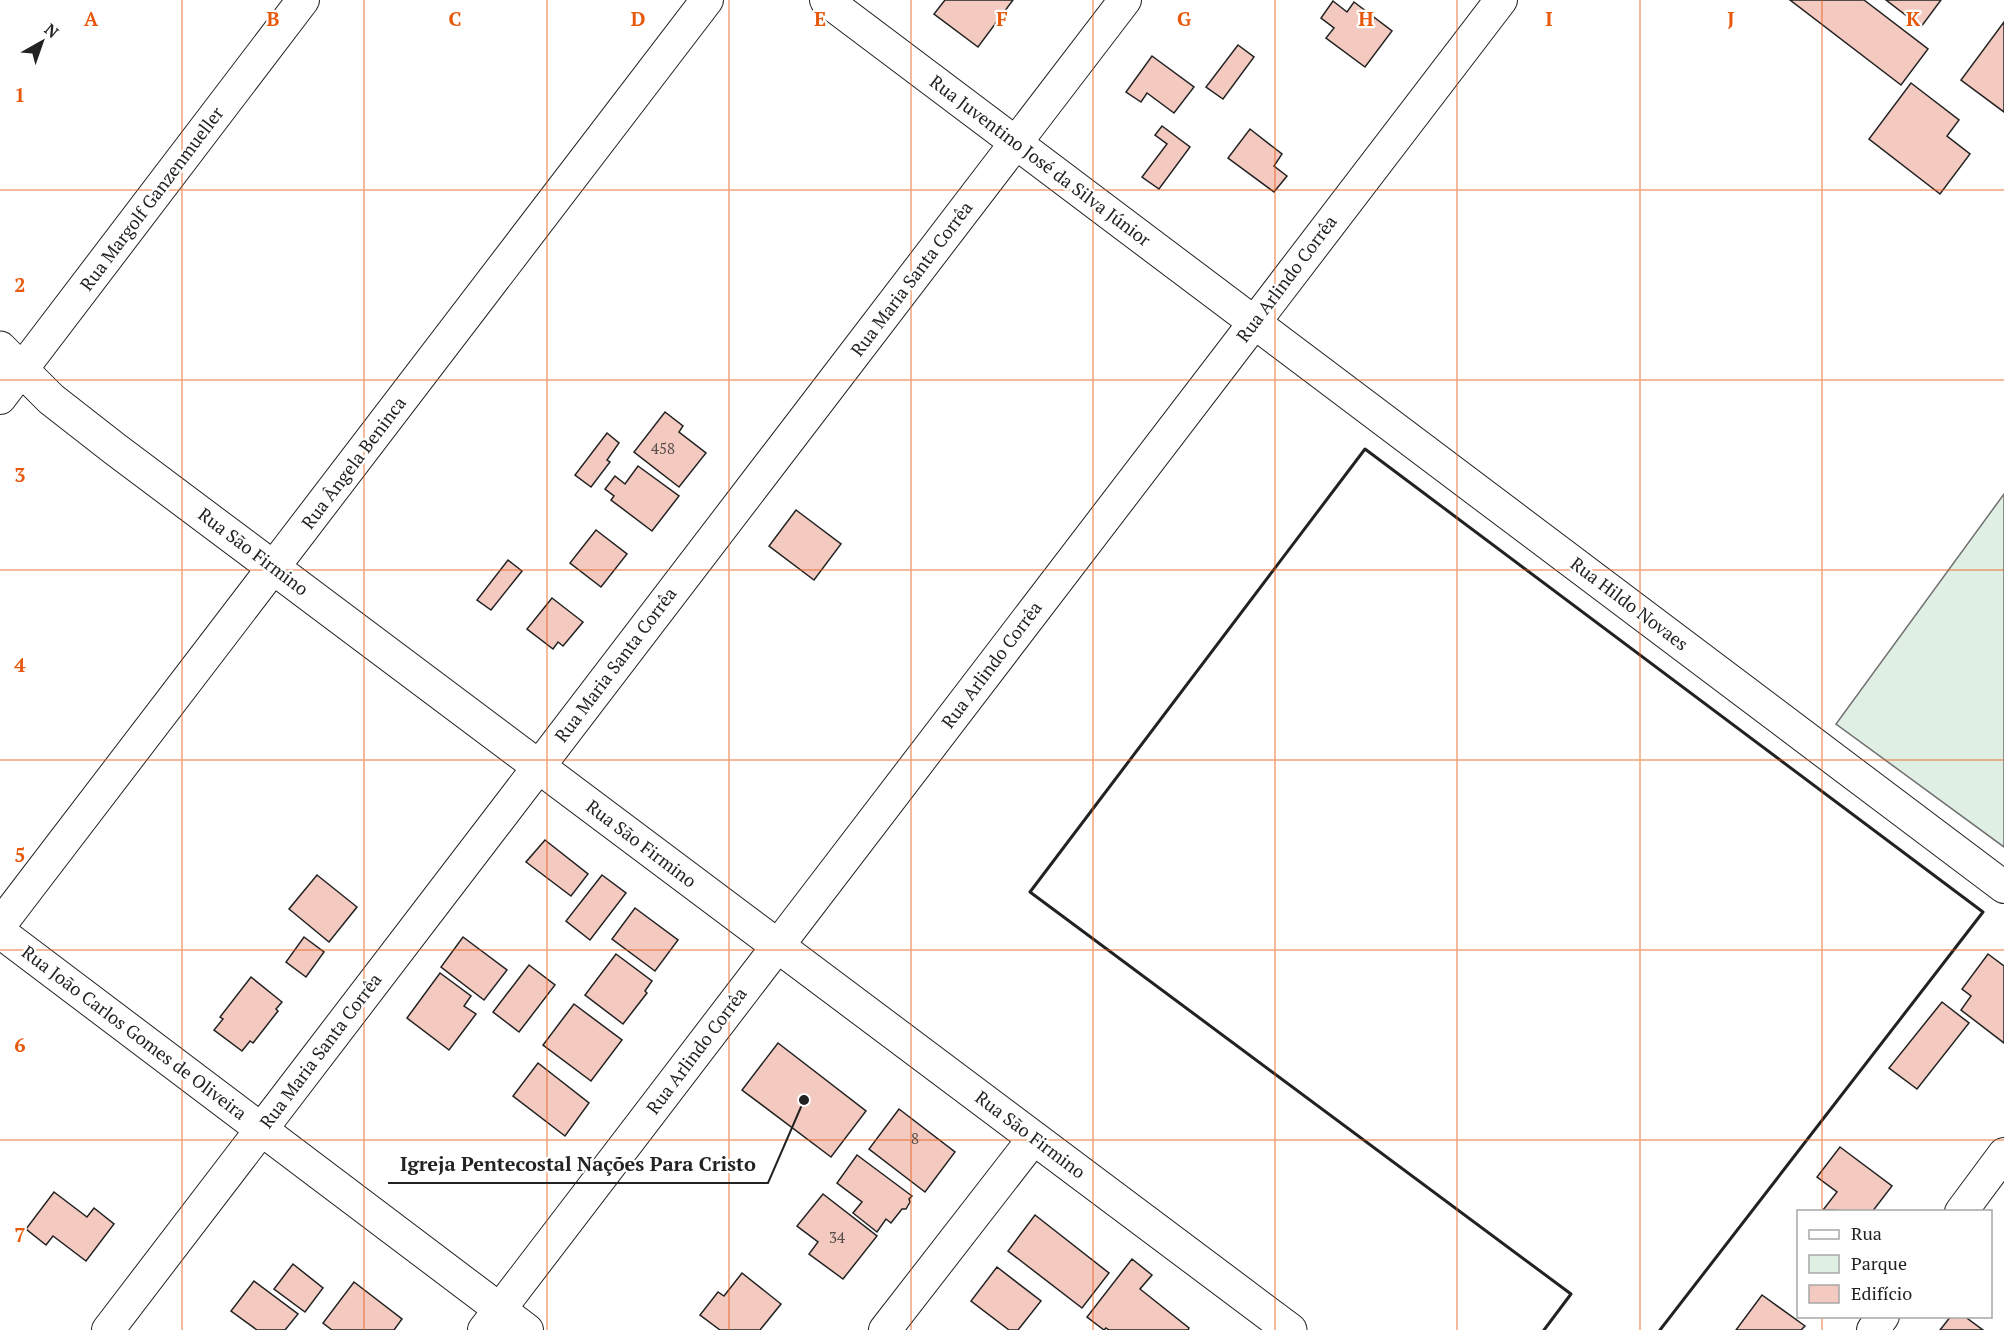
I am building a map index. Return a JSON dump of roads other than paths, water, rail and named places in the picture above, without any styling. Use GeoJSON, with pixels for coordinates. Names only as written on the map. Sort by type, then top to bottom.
{"type":"FeatureCollection","features":[{"type":"Feature","properties":{"kind":"main road","name":"Rua São Firmino"},"geometry":{"type":"LineString","coordinates":[[11,359],[51,399],[85,426],[1284,1328]]}},
{"type":"Feature","properties":{"kind":"street","name":"Rua Margolf Ganzenmueller"},"geometry":{"type":"LineString","coordinates":[[0,398],[11,359],[303,0]]}},
{"type":"Feature","properties":{"kind":"street","name":"Rua Ângela Beninca"},"geometry":{"type":"LineString","coordinates":[[0,925],[706,0]]}},
{"type":"Feature","properties":{"kind":"street","name":"Rua Juventino José da Silva Júnior"},"geometry":{"type":"LineString","coordinates":[[826,0],[1254,322]]}},
{"type":"Feature","properties":{"kind":"street","name":"Rua Maria Santa Corrêa"},"geometry":{"type":"LineString","coordinates":[[108,1330],[1125,0]]}},
{"type":"Feature","properties":{"kind":"street","name":"Rua Arlindo Corrêa"},"geometry":{"type":"LineString","coordinates":[[492,1320],[1501,0]]}},
{"type":"Feature","properties":{"kind":"street","name":"Rua Hildo Novaes"},"geometry":{"type":"LineString","coordinates":[[1254,322],[2004,887]]}},
{"type":"Feature","properties":{"kind":"street","name":"Rua João Carlos Gomes de Oliveira"},"geometry":{"type":"LineString","coordinates":[[0,932],[261,1129],[492,1320],[527,1330]]}},
{"type":"Feature","properties":{"kind":"street"},"geometry":{"type":"LineString","coordinates":[[885,1330],[1034,1138]]}},
{"type":"Feature","properties":{"kind":"street"},"geometry":{"type":"LineString","coordinates":[[1962,1210],[2004,1154]]}},
{"type":"Feature","properties":{"kind":"street"},"geometry":{"type":"LineString","coordinates":[[1873,1330],[1882,1318]]}},
{"type":"Feature","properties":{"kind":"place","name":"Igreja Pentecostal Nações Para Cristo"},"geometry":{"type":"Point","coordinates":[804,1100]}}]}
